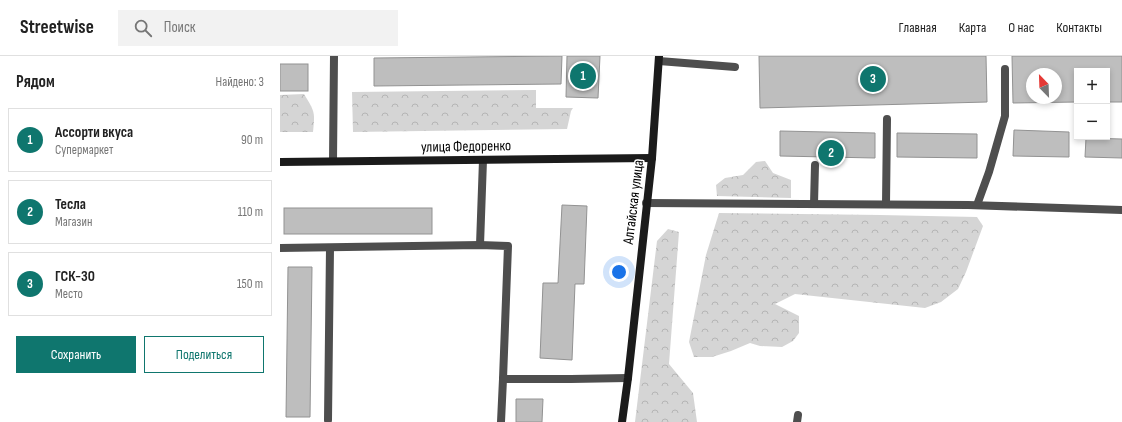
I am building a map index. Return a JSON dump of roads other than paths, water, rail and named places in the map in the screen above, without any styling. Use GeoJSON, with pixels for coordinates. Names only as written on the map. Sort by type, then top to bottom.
{"type":"FeatureCollection","features":[{"type":"Feature","properties":{"kind":"street","name":"Алтайская улица"},"geometry":{"type":"LineString","coordinates":[[622,422],[652,158],[659,58]]}},
{"type":"Feature","properties":{"kind":"street","name":"улица Федоренко"},"geometry":{"type":"LineString","coordinates":[[280,162],[652,158]]}},
{"type":"Feature","properties":{"kind":"lane"},"geometry":{"type":"LineString","coordinates":[[333,161],[334,56]]}},
{"type":"Feature","properties":{"kind":"lane"},"geometry":{"type":"LineString","coordinates":[[659,58],[735,66]]}},
{"type":"Feature","properties":{"kind":"lane"},"geometry":{"type":"LineString","coordinates":[[977,205],[989,172],[1005,116],[1005,69]]}},
{"type":"Feature","properties":{"kind":"lane"},"geometry":{"type":"LineString","coordinates":[[886,204],[887,119]]}},
{"type":"Feature","properties":{"kind":"lane"},"geometry":{"type":"LineString","coordinates":[[480,246],[484,160]]}},
{"type":"Feature","properties":{"kind":"lane"},"geometry":{"type":"LineString","coordinates":[[814,204],[815,165]]}},
{"type":"Feature","properties":{"kind":"lane"},"geometry":{"type":"LineString","coordinates":[[646,203],[977,205],[1122,210]]}},
{"type":"Feature","properties":{"kind":"lane"},"geometry":{"type":"LineString","coordinates":[[280,248],[508,246],[502,422]]}},
{"type":"Feature","properties":{"kind":"lane"},"geometry":{"type":"LineString","coordinates":[[328,420],[330,248]]}},
{"type":"Feature","properties":{"kind":"lane"},"geometry":{"type":"LineString","coordinates":[[503,379],[571,380],[628,378]]}},
{"type":"Feature","properties":{"kind":"place","name":"Ассорти вкуса"},"geometry":{"type":"Point","coordinates":[583,76]}},
{"type":"Feature","properties":{"kind":"place","name":"ГСК-30"},"geometry":{"type":"Point","coordinates":[873,79]}},
{"type":"Feature","properties":{"kind":"place","name":"Тесла"},"geometry":{"type":"Point","coordinates":[831,153]}}]}
